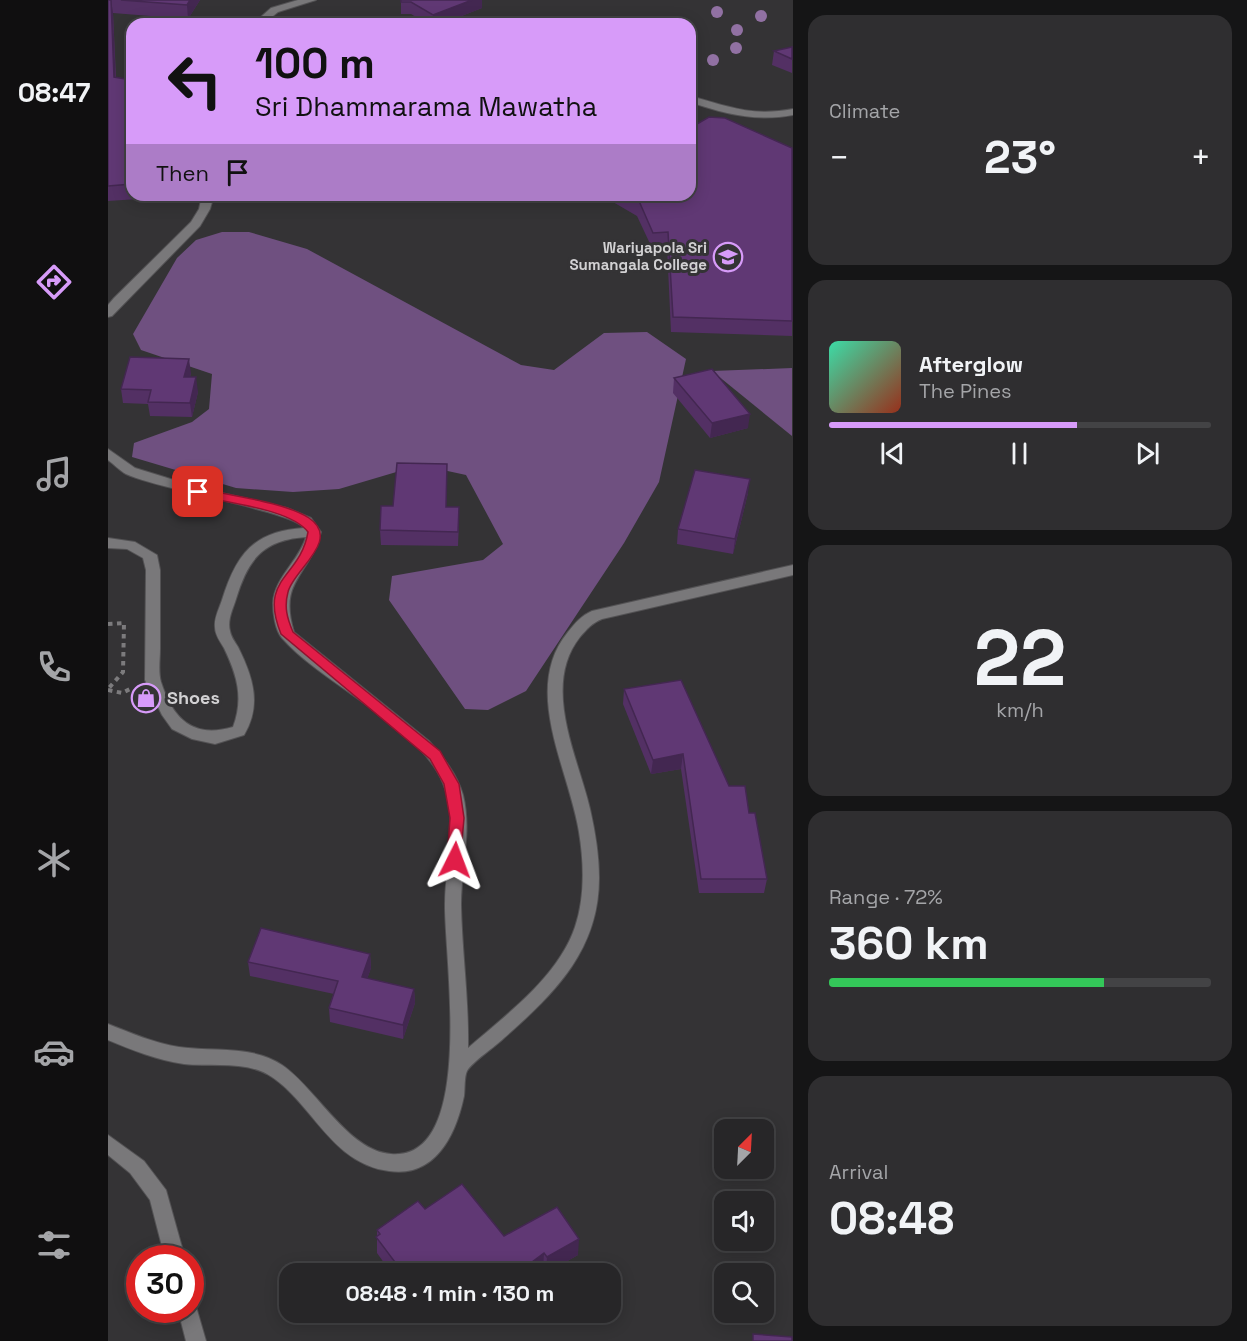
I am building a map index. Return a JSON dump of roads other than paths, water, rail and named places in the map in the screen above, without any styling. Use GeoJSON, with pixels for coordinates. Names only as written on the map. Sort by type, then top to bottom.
{"type":"FeatureCollection","features":[{"type":"Feature","properties":{"kind":"street"},"geometry":{"type":"LineString","coordinates":[[262,18],[275,9],[311,0]]}},
{"type":"Feature","properties":{"kind":"street"},"geometry":{"type":"LineString","coordinates":[[696,101],[757,118],[792,112]]}},
{"type":"Feature","properties":{"kind":"street"},"geometry":{"type":"LineString","coordinates":[[108,313],[119,296],[161,260],[202,217],[206,201]]}},
{"type":"Feature","properties":{"kind":"street"},"geometry":{"type":"LineString","coordinates":[[108,453],[130,471],[198,492],[282,512],[306,521],[314,532],[311,549],[282,589],[279,614],[287,634],[435,755],[452,784],[457,818],[453,903],[458,1068],[450,1118],[437,1144],[412,1162],[376,1161],[343,1141],[308,1098],[273,1068],[227,1057],[176,1054],[145,1047],[108,1032]]}},
{"type":"Feature","properties":{"kind":"street"},"geometry":{"type":"LineString","coordinates":[[108,543],[130,545],[150,555],[153,570],[153,680],[177,725],[192,733],[214,738],[238,731],[248,708],[248,688],[222,627],[232,585],[247,559],[265,541],[287,532],[314,532]]}},
{"type":"Feature","properties":{"kind":"street"},"geometry":{"type":"LineString","coordinates":[[458,1068],[560,972],[584,928],[591,884],[587,831],[556,716],[557,668],[571,638],[587,620],[619,609],[792,570]]}},
{"type":"Feature","properties":{"kind":"street"},"geometry":{"type":"LineString","coordinates":[[108,1144],[137,1167],[159,1196],[172,1245]]}},
{"type":"Feature","properties":{"kind":"street"},"geometry":{"type":"LineString","coordinates":[[191,1323],[196,1341]]}},
{"type":"Feature","properties":{"kind":"place","name":"Wariyapola Sri Sumangala College"},"geometry":{"type":"Point","coordinates":[728,257]}},
{"type":"Feature","properties":{"kind":"place","name":"Shoes"},"geometry":{"type":"Point","coordinates":[146,698]}}]}
